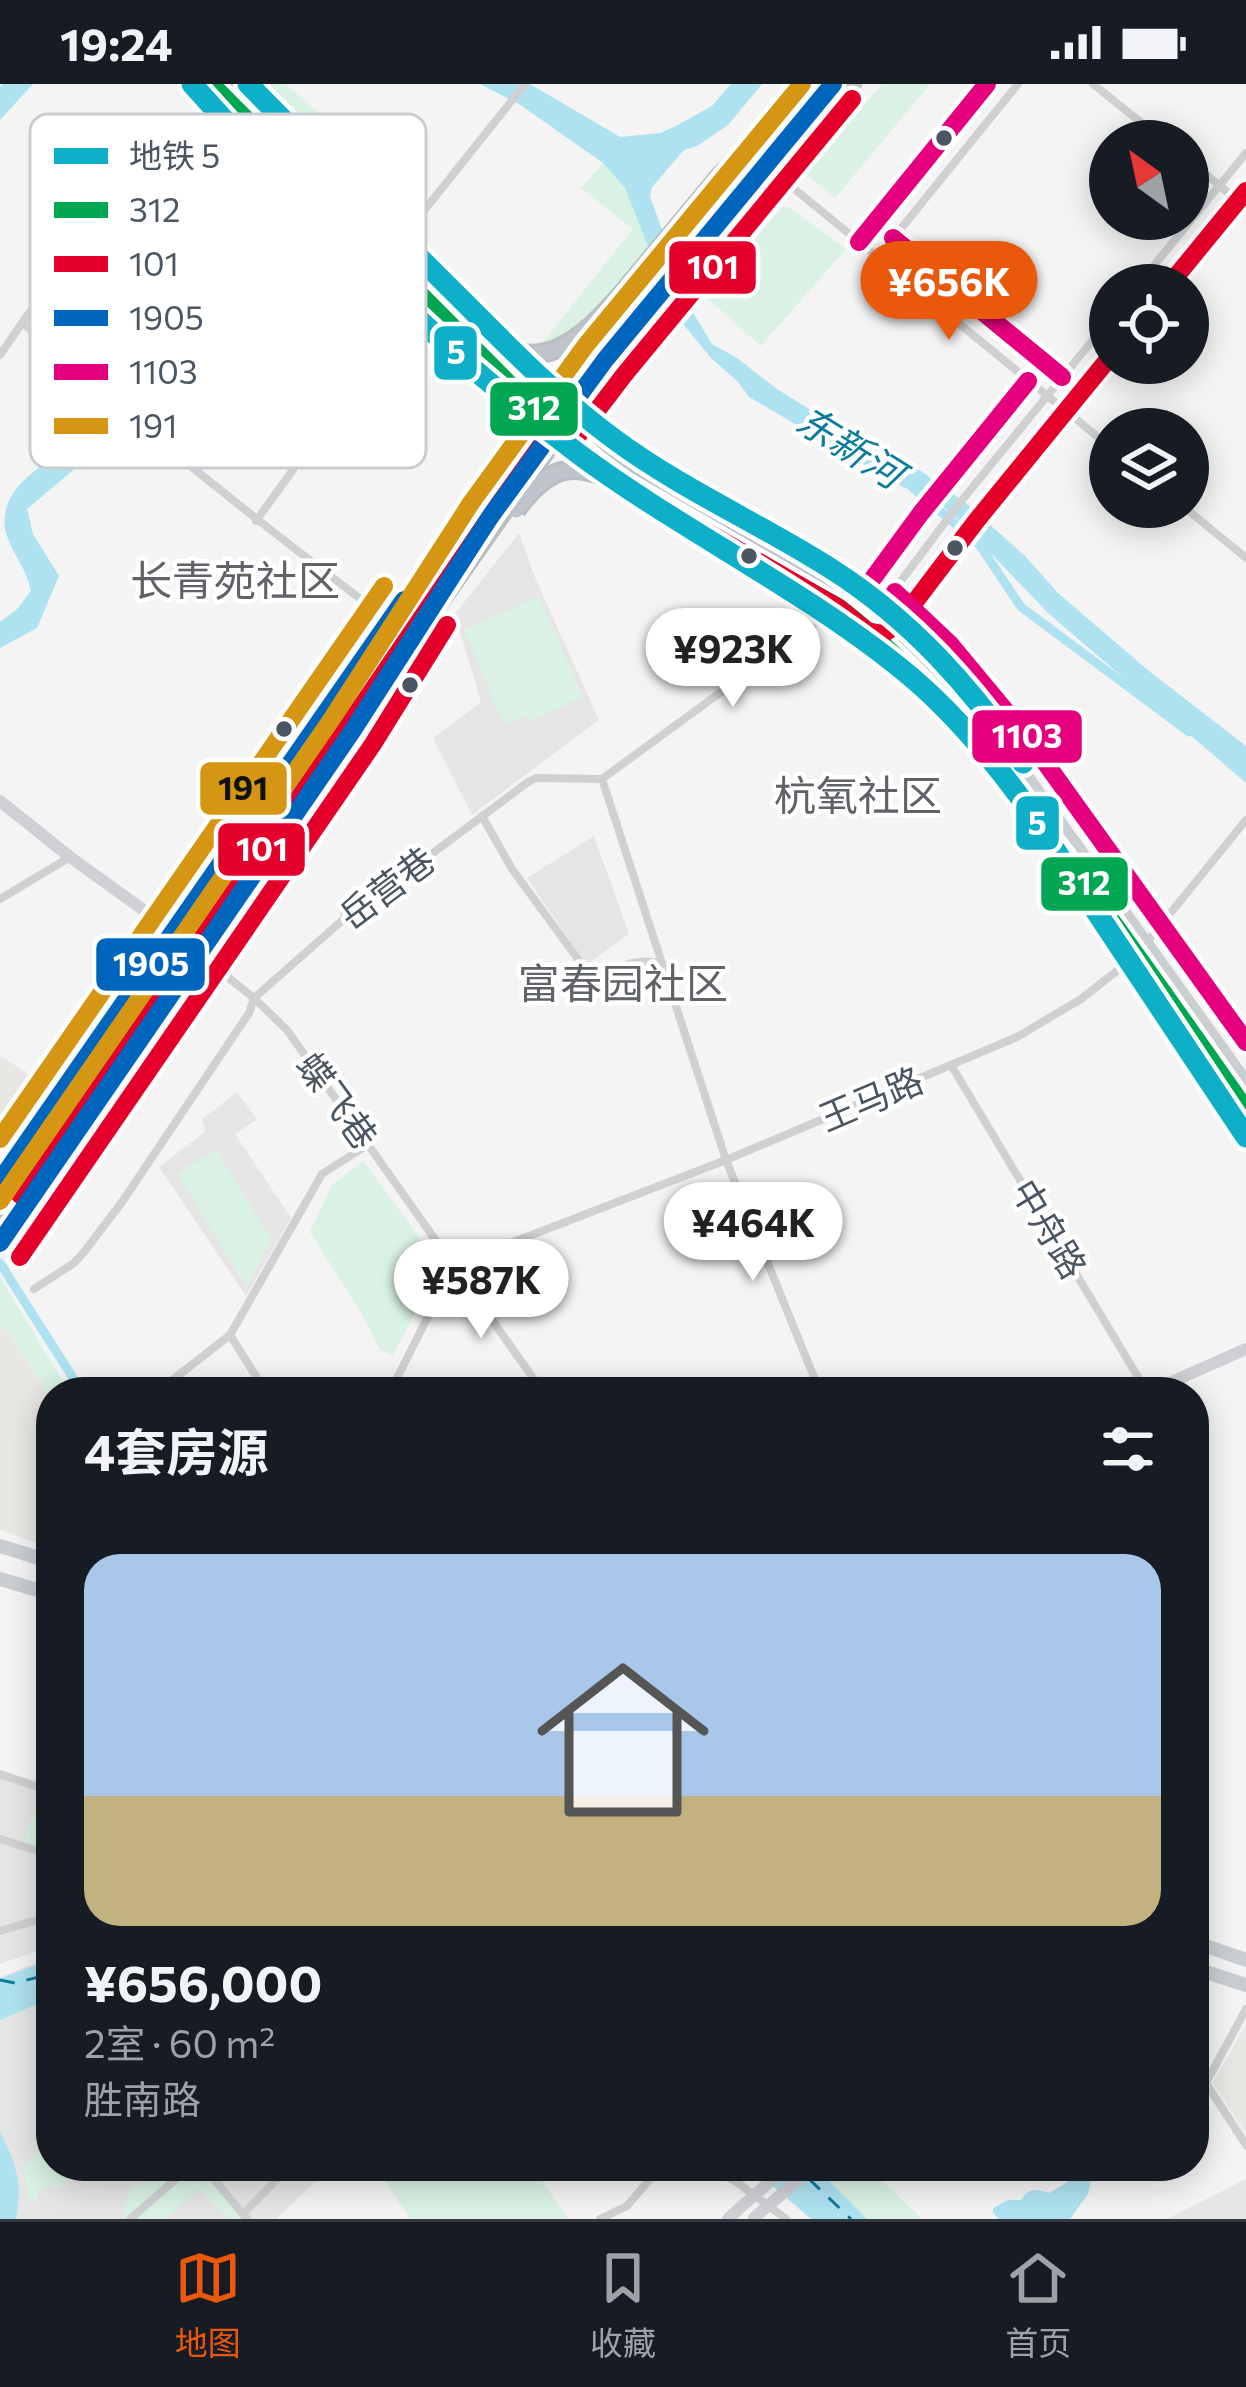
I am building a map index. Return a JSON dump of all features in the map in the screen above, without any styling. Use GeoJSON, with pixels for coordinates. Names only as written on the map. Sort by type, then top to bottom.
{"type":"FeatureCollection","features":[{"type":"Feature","properties":{"kind":"highway"},"geometry":{"type":"LineString","coordinates":[[228,84],[258,114]]}},
{"type":"Feature","properties":{"kind":"highway"},"geometry":{"type":"LineString","coordinates":[[1,1236],[277,826],[596,380],[837,84]]}},
{"type":"Feature","properties":{"kind":"highway"},"geometry":{"type":"LineString","coordinates":[[571,406],[598,394],[620,370],[856,84]]}},
{"type":"Feature","properties":{"kind":"highway"},"geometry":{"type":"LineString","coordinates":[[466,326],[506,351],[537,355],[579,339],[721,176],[810,85]]}},
{"type":"Feature","properties":{"kind":"highway"},"geometry":{"type":"LineString","coordinates":[[0,1206],[539,425],[810,85]]}},
{"type":"Feature","properties":{"kind":"highway"},"geometry":{"type":"LineString","coordinates":[[426,285],[496,364],[520,421],[524,449],[520,471],[500,528]]}},
{"type":"Feature","properties":{"kind":"highway"},"geometry":{"type":"LineString","coordinates":[[622,294],[587,368],[589,403],[601,437],[620,466],[658,495],[850,604],[901,645],[953,697],[984,751]]}},
{"type":"Feature","properties":{"kind":"highway"},"geometry":{"type":"LineString","coordinates":[[362,712],[385,692],[532,488],[566,471],[595,471],[658,495]]}},
{"type":"Feature","properties":{"kind":"main road"},"geometry":{"type":"LineString","coordinates":[[211,84],[240,114]]}},
{"type":"Feature","properties":{"kind":"main road"},"geometry":{"type":"LineString","coordinates":[[242,84],[271,114]]}},
{"type":"Feature","properties":{"kind":"main road"},"geometry":{"type":"LineString","coordinates":[[1,1236],[200,955],[490,517],[556,426],[662,291],[837,84]]}},
{"type":"Feature","properties":{"kind":"main road"},"geometry":{"type":"LineString","coordinates":[[0,1181],[478,490],[670,245],[810,85]]}},
{"type":"Feature","properties":{"kind":"main road"},"geometry":{"type":"LineString","coordinates":[[426,270],[622,455],[853,588],[932,658],[1006,748],[1246,1110]]}},
{"type":"Feature","properties":{"kind":"main road"},"geometry":{"type":"LineString","coordinates":[[426,300],[589,458],[650,503],[838,607],[921,680],[984,751],[1246,1083]]}},
{"type":"Feature","properties":{"kind":"main road"},"geometry":{"type":"LineString","coordinates":[[0,1546],[36,1557]]}},
{"type":"Feature","properties":{"kind":"main road"},"geometry":{"type":"LineString","coordinates":[[0,1579],[36,1590]]}},
{"type":"Feature","properties":{"kind":"main road"},"geometry":{"type":"LineString","coordinates":[[1209,1947],[1246,1960]]}},
{"type":"Feature","properties":{"kind":"main road"},"geometry":{"type":"LineString","coordinates":[[1209,1974],[1246,1985]]}},
{"type":"Feature","properties":{"kind":"street"},"geometry":{"type":"LineString","coordinates":[[426,208],[525,84]]}},
{"type":"Feature","properties":{"kind":"street"},"geometry":{"type":"LineString","coordinates":[[878,257],[1018,84]]}},
{"type":"Feature","properties":{"kind":"street"},"geometry":{"type":"LineString","coordinates":[[1094,84],[1138,120]]}},
{"type":"Feature","properties":{"kind":"street"},"geometry":{"type":"LineString","coordinates":[[1155,264],[1246,153]]}},
{"type":"Feature","properties":{"kind":"street"},"geometry":{"type":"LineString","coordinates":[[766,165],[1089,430]]}},
{"type":"Feature","properties":{"kind":"street"},"geometry":{"type":"LineString","coordinates":[[1209,176],[1246,207]]}},
{"type":"Feature","properties":{"kind":"street"},"geometry":{"type":"LineString","coordinates":[[0,355],[30,312]]}},
{"type":"Feature","properties":{"kind":"street"},"geometry":{"type":"LineString","coordinates":[[23,323],[30,329]]}},
{"type":"Feature","properties":{"kind":"street"},"geometry":{"type":"LineString","coordinates":[[879,610],[1089,345]]}},
{"type":"Feature","properties":{"kind":"street"},"geometry":{"type":"LineString","coordinates":[[191,468],[390,621]]}},
{"type":"Feature","properties":{"kind":"street"},"geometry":{"type":"LineString","coordinates":[[256,520],[294,468]]}},
{"type":"Feature","properties":{"kind":"street"},"geometry":{"type":"LineString","coordinates":[[1209,528],[1246,558]]}},
{"type":"Feature","properties":{"kind":"street"},"geometry":{"type":"LineString","coordinates":[[814,1377],[726,1160],[602,778],[838,607]]}},
{"type":"Feature","properties":{"kind":"street","name":"岳营巷"},"geometry":{"type":"LineString","coordinates":[[34,1289],[74,1263],[122,1202],[254,998],[345,918],[344,911],[352,905],[362,906],[536,778],[602,778]]}},
{"type":"Feature","properties":{"kind":"street"},"geometry":{"type":"LineString","coordinates":[[0,801],[200,955]]}},
{"type":"Feature","properties":{"kind":"street"},"geometry":{"type":"LineString","coordinates":[[482,816],[512,868],[591,977],[630,962],[662,963]]}},
{"type":"Feature","properties":{"kind":"street","name":"王马路"},"geometry":{"type":"LineString","coordinates":[[454,1265],[726,1160],[1034,1028],[1081,999],[1141,950],[1246,820]]}},
{"type":"Feature","properties":{"kind":"street"},"geometry":{"type":"LineString","coordinates":[[0,898],[70,857]]}},
{"type":"Feature","properties":{"kind":"street","name":"蝶飞巷"},"geometry":{"type":"LineString","coordinates":[[200,955],[287,1030],[532,1377]]}},
{"type":"Feature","properties":{"kind":"street","name":"中舟路"},"geometry":{"type":"LineString","coordinates":[[951,1065],[1139,1377]]}},
{"type":"Feature","properties":{"kind":"street"},"geometry":{"type":"LineString","coordinates":[[176,1377],[230,1335],[322,1174],[368,1144]]}},
{"type":"Feature","properties":{"kind":"street"},"geometry":{"type":"LineString","coordinates":[[398,1377],[454,1265]]}},
{"type":"Feature","properties":{"kind":"street"},"geometry":{"type":"LineString","coordinates":[[230,1335],[257,1377]]}},
{"type":"Feature","properties":{"kind":"street"},"geometry":{"type":"LineString","coordinates":[[1182,1377],[1246,1349]]}},
{"type":"Feature","properties":{"kind":"street"},"geometry":{"type":"LineString","coordinates":[[0,1774],[36,1787]]}},
{"type":"Feature","properties":{"kind":"street"},"geometry":{"type":"LineString","coordinates":[[0,1839],[36,1850]]}},
{"type":"Feature","properties":{"kind":"street"},"geometry":{"type":"LineString","coordinates":[[0,1931],[36,1920]]}},
{"type":"Feature","properties":{"kind":"street"},"geometry":{"type":"LineString","coordinates":[[1209,2077],[1246,2009]]}},
{"type":"Feature","properties":{"kind":"street"},"geometry":{"type":"LineString","coordinates":[[1209,2088],[1246,2145]]}},
{"type":"Feature","properties":{"kind":"street"},"geometry":{"type":"LineString","coordinates":[[130,2219],[174,2181]]}},
{"type":"Feature","properties":{"kind":"street"},"geometry":{"type":"LineString","coordinates":[[216,2181],[245,2217],[277,2181]]}},
{"type":"Feature","properties":{"kind":"street"},"geometry":{"type":"LineString","coordinates":[[600,2219],[627,2206],[648,2181]]}},
{"type":"Feature","properties":{"kind":"street"},"geometry":{"type":"LineString","coordinates":[[734,2181],[786,2219]]}},
{"type":"Feature","properties":{"kind":"street"},"geometry":{"type":"LineString","coordinates":[[728,2219],[771,2181]]}},
{"type":"Feature","properties":{"kind":"street"},"geometry":{"type":"LineString","coordinates":[[753,2219],[797,2181]]}},
{"type":"Feature","properties":{"kind":"shaded area"},"geometry":{"type":"Polygon","coordinates":[[[519,533],[599,720],[472,815],[433,738],[481,702],[455,614],[519,533]]]}},
{"type":"Feature","properties":{"kind":"shaded area"},"geometry":{"type":"Polygon","coordinates":[[[594,836],[629,934],[586,965],[527,878],[594,836]]]}},
{"type":"Feature","properties":{"kind":"shaded area"},"geometry":{"type":"Polygon","coordinates":[[[0,1055],[45,1086],[0,1148],[0,1055]]]}},
{"type":"Feature","properties":{"kind":"shaded area"},"geometry":{"type":"Polygon","coordinates":[[[237,1092],[257,1119],[235,1134],[291,1218],[246,1296],[159,1167],[205,1132],[202,1119],[237,1092]]]}},
{"type":"Feature","properties":{"kind":"shaded area"},"geometry":{"type":"Polygon","coordinates":[[[4,1325],[37,1377],[36,1543],[0,1530],[0,1332],[4,1325]]]}},
{"type":"Feature","properties":{"kind":"shaded area"},"geometry":{"type":"Polygon","coordinates":[[[0,1770],[36,1781],[36,1951],[0,1964],[0,1770]]]}},
{"type":"Feature","properties":{"kind":"shaded area"},"geometry":{"type":"Polygon","coordinates":[[[36,1963],[36,2181],[316,2181],[276,2219],[0,2219],[0,1977],[36,1963]]]}},
{"type":"Feature","properties":{"kind":"shaded area"},"geometry":{"type":"Polygon","coordinates":[[[1246,2024],[1246,2134],[1213,2083],[1246,2024]]]}},
{"type":"Feature","properties":{"kind":"shaded area"},"geometry":{"type":"Polygon","coordinates":[[[1246,2179],[1246,2219],[1167,2219],[1246,2179]]]}},
{"type":"Feature","properties":{"kind":"green space"},"geometry":{"type":"Polygon","coordinates":[[[260,84],[285,84],[321,114],[289,114],[260,84]]]}},
{"type":"Feature","properties":{"kind":"green space"},"geometry":{"type":"Polygon","coordinates":[[[882,84],[930,84],[835,198],[806,174],[882,84]]]}},
{"type":"Feature","properties":{"kind":"green space"},"geometry":{"type":"Polygon","coordinates":[[[603,163],[625,188],[649,249],[588,319],[540,346],[633,229],[581,188],[603,163]]]}},
{"type":"Feature","properties":{"kind":"green space"},"geometry":{"type":"Polygon","coordinates":[[[783,206],[846,249],[761,346],[706,297],[783,206]]]}},
{"type":"Feature","properties":{"kind":"green space"},"geometry":{"type":"Polygon","coordinates":[[[1218,213],[1230,220],[1195,264],[1170,264],[1190,240],[1209,240],[1210,215],[1218,213]]]}},
{"type":"Feature","properties":{"kind":"green space"},"geometry":{"type":"Polygon","coordinates":[[[1089,364],[1089,384],[1100,384],[1083,406],[1067,391],[1089,364]]]}},
{"type":"Feature","properties":{"kind":"green space"},"geometry":{"type":"Polygon","coordinates":[[[539,597],[583,697],[530,721],[526,715],[504,725],[464,629],[539,597]]]}},
{"type":"Feature","properties":{"kind":"green space"},"geometry":{"type":"Polygon","coordinates":[[[216,1149],[271,1239],[247,1288],[177,1173],[216,1149]]]}},
{"type":"Feature","properties":{"kind":"green space"},"geometry":{"type":"Polygon","coordinates":[[[363,1161],[440,1265],[393,1355],[380,1350],[310,1232],[332,1185],[363,1161]]]}},
{"type":"Feature","properties":{"kind":"green space"},"geometry":{"type":"Polygon","coordinates":[[[0,1277],[60,1377],[38,1377],[5,1326],[0,1332],[0,1277]]]}},
{"type":"Feature","properties":{"kind":"green space"},"geometry":{"type":"Polygon","coordinates":[[[36,1807],[36,1847],[23,1842],[36,1807]]]}},
{"type":"Feature","properties":{"kind":"green space"},"geometry":{"type":"Polygon","coordinates":[[[36,2154],[36,2181],[67,2181],[60,2188],[49,2184],[38,2192],[37,2202],[30,2200],[23,2166],[36,2154]]]}},
{"type":"Feature","properties":{"kind":"green space"},"geometry":{"type":"Polygon","coordinates":[[[148,2181],[215,2181],[247,2219],[229,2219],[199,2189],[166,2219],[121,2219],[128,2191],[135,2184],[143,2186],[148,2181]]]}},
{"type":"Feature","properties":{"kind":"green space"},"geometry":{"type":"Polygon","coordinates":[[[385,2181],[542,2181],[568,2219],[410,2219],[385,2181]]]}},
{"type":"Feature","properties":{"kind":"green space"},"geometry":{"type":"Polygon","coordinates":[[[829,2181],[883,2181],[922,2219],[867,2219],[829,2181]]]}},
{"type":"Feature","properties":{"kind":"water"},"geometry":{"type":"Polygon","coordinates":[[[33,84],[0,120],[0,87],[33,84]]]}},
{"type":"Feature","properties":{"kind":"water"},"geometry":{"type":"Polygon","coordinates":[[[480,84],[530,84],[620,137],[674,127],[712,106],[731,84],[762,84],[728,125],[684,150],[652,187],[650,197],[663,232],[649,249],[625,188],[603,163],[519,104],[480,84]]]}},
{"type":"Feature","properties":{"kind":"water"},"geometry":{"type":"Polygon","coordinates":[[[686,301],[712,344],[967,504],[1058,593],[1246,746],[1246,783],[1048,613],[928,494],[903,487],[749,397],[674,313],[686,301]]]}},
{"type":"Feature","properties":{"kind":"water"},"geometry":{"type":"Polygon","coordinates":[[[39,468],[76,468],[27,509],[33,534],[59,576],[37,628],[0,648],[0,622],[31,591],[5,530],[8,503],[39,468]]]}},
{"type":"Feature","properties":{"kind":"water"},"geometry":{"type":"Polygon","coordinates":[[[36,1965],[36,2004],[0,2020],[0,1979],[36,1965]]]}},
{"type":"Feature","properties":{"kind":"water"},"geometry":{"type":"Polygon","coordinates":[[[0,2131],[17,2174],[16,2219],[0,2219],[0,2131]]]}},
{"type":"Feature","properties":{"kind":"water"},"geometry":{"type":"Polygon","coordinates":[[[767,2181],[829,2181],[867,2219],[811,2219],[767,2181]]]}},
{"type":"Feature","properties":{"kind":"water"},"geometry":{"type":"Polygon","coordinates":[[[1069,2181],[1091,2181],[1088,2194],[1070,2219],[999,2219],[993,2213],[993,2208],[1021,2200],[1033,2190],[1049,2193],[1069,2181]]]}},
{"type":"Feature","properties":{"kind":"waterway","name":"东新河"},"geometry":{"type":"LineString","coordinates":[[912,487],[979,544],[1021,607],[1189,732]]}},
{"type":"Feature","properties":{"kind":"waterway"},"geometry":{"type":"LineString","coordinates":[[0,1263],[72,1377]]}},
{"type":"Feature","properties":{"kind":"ferry route"},"geometry":{"type":"LineString","coordinates":[[0,1980],[15,1983],[36,1978]]}},
{"type":"Feature","properties":{"kind":"ferry route"},"geometry":{"type":"LineString","coordinates":[[811,2181],[851,2219]]}},
{"type":"Feature","properties":{"kind":"metro line","name":"5"},"geometry":{"type":"LineString","coordinates":[[192,84],[220,114]]}},
{"type":"Feature","properties":{"kind":"metro line","name":"5"},"geometry":{"type":"LineString","coordinates":[[248,84],[278,114]]}},
{"type":"Feature","properties":{"kind":"metro line","name":"5"},"geometry":{"type":"LineString","coordinates":[[426,263],[534,372],[614,439],[833,570],[888,611],[961,682],[1023,763]]}},
{"type":"Feature","properties":{"kind":"metro line","name":"5"},"geometry":{"type":"LineString","coordinates":[[426,326],[580,455],[861,638],[950,713],[1022,800],[1246,1137]]}},
{"type":"Feature","properties":{"kind":"transit line","name":"312"},"geometry":{"type":"LineString","coordinates":[[211,84],[241,114]]}},
{"type":"Feature","properties":{"kind":"transit line","name":"191"},"geometry":{"type":"LineString","coordinates":[[0,1201],[333,717],[471,503],[586,345],[802,84]]}},
{"type":"Feature","properties":{"kind":"transit line","name":"1905"},"geometry":{"type":"LineString","coordinates":[[0,1243],[353,730],[490,517],[605,360],[833,84]]}},
{"type":"Feature","properties":{"kind":"transit line","name":"1103"},"geometry":{"type":"LineString","coordinates":[[859,242],[987,84]]}},
{"type":"Feature","properties":{"kind":"transit line","name":"101"},"geometry":{"type":"LineString","coordinates":[[576,438],[852,99]]}},
{"type":"Feature","properties":{"kind":"transit line","name":"101"},"geometry":{"type":"LineString","coordinates":[[1186,264],[1246,191]]}},
{"type":"Feature","properties":{"kind":"transit line","name":"1103"},"geometry":{"type":"LineString","coordinates":[[893,238],[1062,377]]}},
{"type":"Feature","properties":{"kind":"transit line","name":"312"},"geometry":{"type":"LineString","coordinates":[[426,300],[589,458],[650,503],[838,607],[895,656],[948,710],[1019,798],[1246,1110]]}},
{"type":"Feature","properties":{"kind":"transit line","name":"1103"},"geometry":{"type":"LineString","coordinates":[[860,596],[1028,381]]}},
{"type":"Feature","properties":{"kind":"transit line","name":"101"},"geometry":{"type":"LineString","coordinates":[[20,1195],[555,426],[610,476],[839,608],[867,631],[883,634],[898,624],[1089,383]]}},
{"type":"Feature","properties":{"kind":"transit line","name":"191"},"geometry":{"type":"LineString","coordinates":[[0,1139],[384,586]]}},
{"type":"Feature","properties":{"kind":"transit line","name":"1103"},"geometry":{"type":"LineString","coordinates":[[895,592],[950,644],[1024,733],[1246,1042]]}},
{"type":"Feature","properties":{"kind":"transit line","name":"1905"},"geometry":{"type":"LineString","coordinates":[[0,1181],[404,600]]}},
{"type":"Feature","properties":{"kind":"transit line","name":"101"},"geometry":{"type":"LineString","coordinates":[[20,1257],[373,744],[447,625]]}},
{"type":"Feature","properties":{"kind":"district","name":"长青苑社区"},"geometry":{"type":"Point","coordinates":[235,581]}},
{"type":"Feature","properties":{"kind":"district","name":"杭氧社区"},"geometry":{"type":"Point","coordinates":[858,796]}},
{"type":"Feature","properties":{"kind":"district","name":"富春园社区"},"geometry":{"type":"Point","coordinates":[623,984]}}]}
